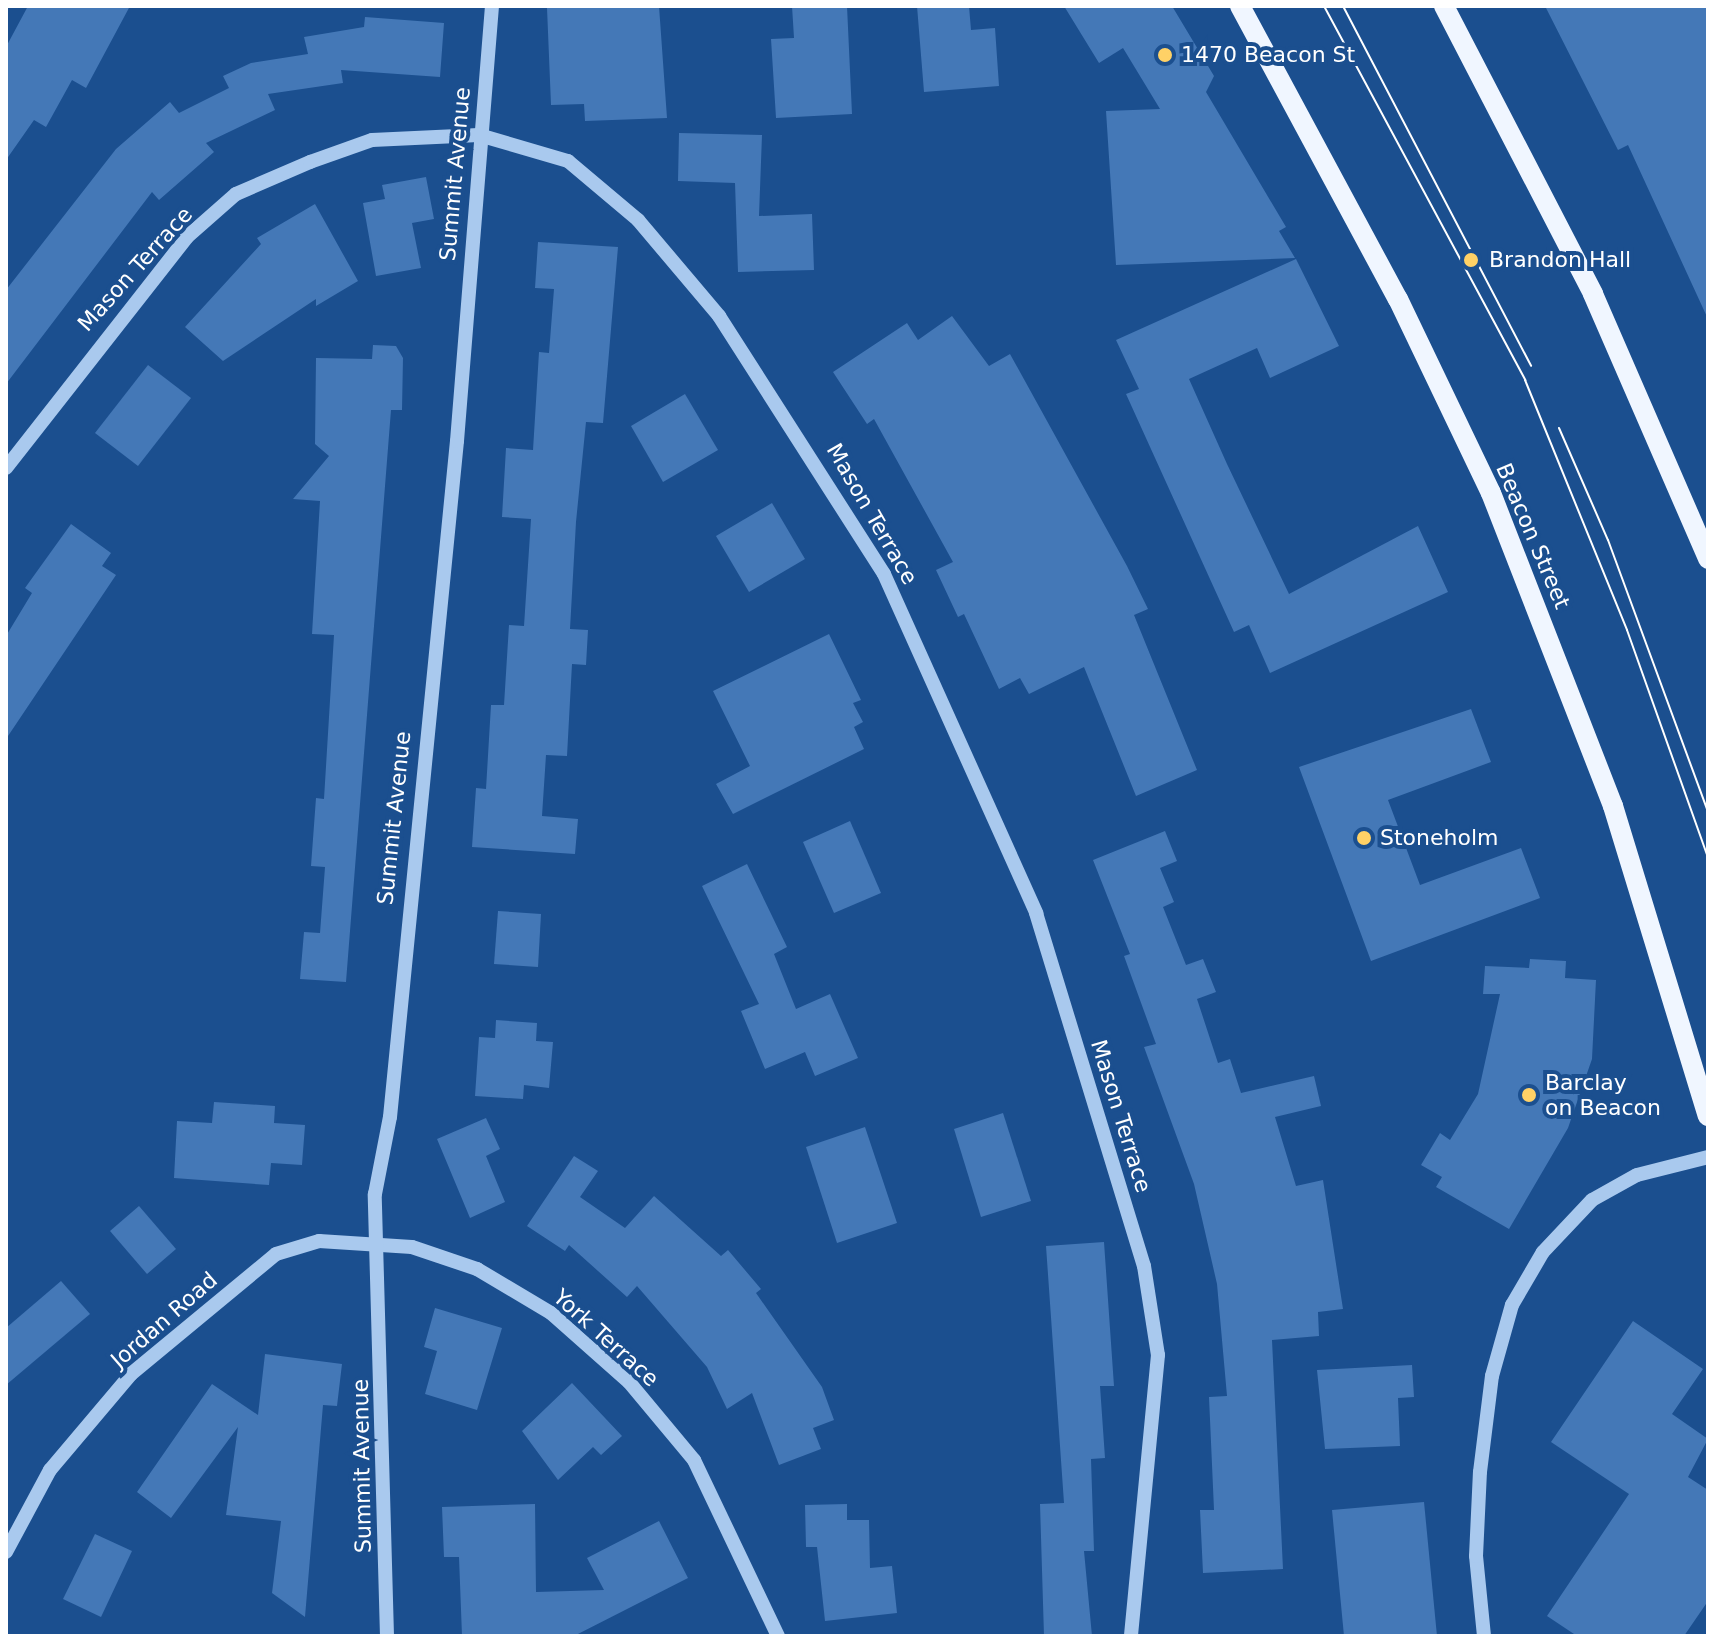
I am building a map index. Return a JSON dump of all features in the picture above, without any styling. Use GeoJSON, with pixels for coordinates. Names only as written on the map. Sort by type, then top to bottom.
{"type":"FeatureCollection","features":[{"type":"Feature","properties":{"kind":"main road","name":"Beacon Street"},"geometry":{"type":"LineString","coordinates":[[1240,6],[1398,299],[1491,493],[1613,806],[1708,1116]]}},
{"type":"Feature","properties":{"kind":"main road"},"geometry":{"type":"LineString","coordinates":[[1444,6],[1593,294],[1708,559]]}},
{"type":"Feature","properties":{"kind":"street","name":"Summit Avenue"},"geometry":{"type":"LineString","coordinates":[[387,1636],[375,1194],[390,1117],[457,441],[479,135],[492,6]]}},
{"type":"Feature","properties":{"kind":"street","name":"Mason Terrace"},"geometry":{"type":"LineString","coordinates":[[6,468],[119,315],[236,194],[372,140],[479,135],[568,161],[631,212],[719,316],[884,574],[966,746],[1036,913],[1144,1266],[1158,1355],[1131,1636]]}},
{"type":"Feature","properties":{"kind":"street"},"geometry":{"type":"LineString","coordinates":[[1484,1636],[1476,1556],[1480,1472],[1492,1376],[1512,1305],[1543,1252],[1592,1200],[1637,1175],[1708,1157]]}},
{"type":"Feature","properties":{"kind":"street","name":"Jordan Road"},"geometry":{"type":"LineString","coordinates":[[6,1552],[50,1470],[131,1374],[276,1254],[319,1241],[377,1243]]}},
{"type":"Feature","properties":{"kind":"street","name":"York Terrace"},"geometry":{"type":"LineString","coordinates":[[377,1243],[477,1269],[551,1313],[629,1382],[694,1460],[778,1636]]}},
{"type":"Feature","properties":{"kind":"building"},"geometry":{"type":"Polygon","coordinates":[[[28,6],[130,6],[86,88],[72,80],[46,127],[34,120],[6,160],[6,47],[28,6]]]}},
{"type":"Feature","properties":{"kind":"building"},"geometry":{"type":"Polygon","coordinates":[[[659,6],[667,118],[585,121],[584,104],[551,105],[547,8],[659,6]]]}},
{"type":"Feature","properties":{"kind":"building"},"geometry":{"type":"Polygon","coordinates":[[[792,6],[847,6],[852,114],[776,118],[771,39],[794,38],[792,6]]]}},
{"type":"Feature","properties":{"kind":"building"},"geometry":{"type":"Polygon","coordinates":[[[917,6],[969,6],[971,30],[995,28],[999,86],[924,92],[917,6]]]}},
{"type":"Feature","properties":{"kind":"building"},"geometry":{"type":"Polygon","coordinates":[[[1064,6],[1172,6],[1214,76],[1206,92],[1286,227],[1279,231],[1295,258],[1116,265],[1106,111],[1160,109],[1123,48],[1099,63],[1064,6]]]}},
{"type":"Feature","properties":{"kind":"building"},"geometry":{"type":"Polygon","coordinates":[[[1545,6],[1708,6],[1708,319],[1628,145],[1618,150],[1545,6]]]}},
{"type":"Feature","properties":{"kind":"building"},"geometry":{"type":"Polygon","coordinates":[[[365,17],[444,23],[440,77],[341,70],[343,83],[268,94],[275,110],[206,143],[214,152],[159,200],[152,192],[6,384],[6,290],[116,149],[170,102],[179,113],[229,88],[223,76],[251,63],[308,54],[304,37],[364,27],[365,17]]]}},
{"type":"Feature","properties":{"kind":"building"},"geometry":{"type":"Polygon","coordinates":[[[679,133],[762,135],[759,216],[812,214],[814,270],[738,272],[735,183],[678,181],[679,133]]]}},
{"type":"Feature","properties":{"kind":"building"},"geometry":{"type":"Polygon","coordinates":[[[426,177],[434,219],[412,223],[421,268],[376,276],[363,203],[385,199],[382,185],[426,177]]]}},
{"type":"Feature","properties":{"kind":"building"},"geometry":{"type":"Polygon","coordinates":[[[315,204],[358,281],[316,306],[316,299],[223,361],[185,327],[261,244],[257,238],[315,204]]]}},
{"type":"Feature","properties":{"kind":"building"},"geometry":{"type":"Polygon","coordinates":[[[538,242],[618,247],[603,423],[586,422],[576,522],[570,629],[588,630],[586,665],[572,664],[567,756],[546,755],[542,816],[578,819],[575,854],[472,847],[476,788],[486,789],[491,705],[504,705],[509,625],[524,626],[531,519],[502,517],[506,448],[533,450],[539,352],[549,353],[554,289],[535,288],[538,242]]]}},
{"type":"Feature","properties":{"kind":"building"},"geometry":{"type":"Polygon","coordinates":[[[1296,259],[1339,346],[1270,378],[1257,348],[1189,379],[1227,464],[1289,594],[1418,526],[1448,592],[1270,673],[1249,625],[1234,632],[1126,394],[1139,389],[1116,340],[1296,259]]]}},
{"type":"Feature","properties":{"kind":"building"},"geometry":{"type":"Polygon","coordinates":[[[952,316],[989,366],[1010,354],[1127,566],[1148,609],[1134,615],[1197,770],[1136,796],[1084,667],[1029,694],[1020,678],[999,689],[964,614],[958,617],[936,570],[953,562],[874,419],[867,424],[833,372],[907,323],[918,340],[952,316]]]}},
{"type":"Feature","properties":{"kind":"building"},"geometry":{"type":"Polygon","coordinates":[[[373,345],[396,346],[403,358],[402,410],[391,410],[346,982],[300,979],[304,932],[320,933],[325,867],[311,866],[316,798],[324,799],[334,635],[312,634],[320,501],[293,499],[329,456],[315,444],[316,358],[372,359],[373,345]]]}},
{"type":"Feature","properties":{"kind":"building"},"geometry":{"type":"Polygon","coordinates":[[[148,365],[191,398],[138,466],[95,433],[148,365]]]}},
{"type":"Feature","properties":{"kind":"building"},"geometry":{"type":"Polygon","coordinates":[[[685,394],[718,450],[663,482],[631,426],[685,394]]]}},
{"type":"Feature","properties":{"kind":"building"},"geometry":{"type":"Polygon","coordinates":[[[772,503],[805,559],[749,592],[716,536],[772,503]]]}},
{"type":"Feature","properties":{"kind":"building"},"geometry":{"type":"Polygon","coordinates":[[[71,524],[111,553],[102,566],[116,575],[6,739],[6,636],[32,593],[25,588],[71,524]]]}},
{"type":"Feature","properties":{"kind":"building"},"geometry":{"type":"Polygon","coordinates":[[[829,634],[861,700],[853,703],[863,722],[854,727],[864,749],[733,814],[716,784],[750,766],[713,691],[829,634]]]}},
{"type":"Feature","properties":{"kind":"building","name":"Stoneholm"},"geometry":{"type":"Polygon","coordinates":[[[1471,709],[1491,762],[1388,800],[1420,885],[1521,848],[1540,898],[1371,961],[1299,767],[1471,709]]]}},
{"type":"Feature","properties":{"kind":"building"},"geometry":{"type":"Polygon","coordinates":[[[850,821],[881,893],[834,913],[803,842],[850,821]]]}},
{"type":"Feature","properties":{"kind":"building"},"geometry":{"type":"Polygon","coordinates":[[[1165,831],[1177,861],[1160,868],[1174,902],[1163,907],[1186,965],[1203,959],[1216,992],[1197,999],[1218,1063],[1230,1059],[1241,1093],[1314,1076],[1321,1106],[1275,1117],[1296,1186],[1323,1180],[1343,1309],[1318,1312],[1319,1336],[1272,1340],[1283,1569],[1203,1573],[1200,1510],[1214,1510],[1209,1397],[1227,1396],[1217,1284],[1194,1184],[1144,1047],[1156,1044],[1124,956],[1130,954],[1093,860],[1165,831]]]}},
{"type":"Feature","properties":{"kind":"building"},"geometry":{"type":"Polygon","coordinates":[[[747,864],[787,947],[774,954],[796,1009],[830,994],[858,1058],[815,1076],[805,1052],[765,1069],[741,1011],[759,1004],[702,886],[747,864]]]}},
{"type":"Feature","properties":{"kind":"building"},"geometry":{"type":"Polygon","coordinates":[[[498,911],[541,914],[538,967],[494,964],[498,911]]]}},
{"type":"Feature","properties":{"kind":"building","name":"Barclay on Beacon"},"geometry":{"type":"Polygon","coordinates":[[[1530,959],[1566,961],[1565,978],[1596,980],[1592,1059],[1568,1128],[1509,1229],[1436,1187],[1442,1177],[1421,1165],[1440,1133],[1450,1140],[1478,1094],[1500,994],[1483,994],[1485,966],[1529,968],[1530,959]]]}},
{"type":"Feature","properties":{"kind":"building"},"geometry":{"type":"Polygon","coordinates":[[[496,1020],[537,1023],[536,1041],[553,1042],[549,1088],[524,1085],[523,1099],[475,1096],[479,1037],[495,1038],[496,1020]]]}},
{"type":"Feature","properties":{"kind":"building"},"geometry":{"type":"Polygon","coordinates":[[[214,1102],[275,1106],[274,1123],[305,1125],[302,1165],[271,1163],[269,1185],[174,1178],[177,1121],[212,1123],[214,1102]]]}},
{"type":"Feature","properties":{"kind":"building"},"geometry":{"type":"Polygon","coordinates":[[[1003,1113],[1031,1201],[981,1217],[954,1129],[1003,1113]]]}},
{"type":"Feature","properties":{"kind":"building"},"geometry":{"type":"Polygon","coordinates":[[[486,1118],[500,1149],[486,1156],[505,1202],[470,1218],[437,1139],[486,1118]]]}},
{"type":"Feature","properties":{"kind":"building"},"geometry":{"type":"Polygon","coordinates":[[[865,1127],[897,1223],[837,1243],[806,1147],[865,1127]]]}},
{"type":"Feature","properties":{"kind":"building"},"geometry":{"type":"Polygon","coordinates":[[[574,1156],[598,1171],[580,1197],[625,1228],[654,1196],[721,1256],[728,1250],[761,1289],[756,1293],[822,1387],[834,1420],[813,1428],[821,1449],[779,1465],[752,1393],[727,1409],[707,1367],[637,1286],[627,1297],[569,1245],[565,1251],[527,1226],[574,1156]]]}},
{"type":"Feature","properties":{"kind":"building"},"geometry":{"type":"Polygon","coordinates":[[[139,1206],[176,1249],[147,1274],[110,1231],[139,1206]]]}},
{"type":"Feature","properties":{"kind":"building"},"geometry":{"type":"Polygon","coordinates":[[[1104,1242],[1114,1386],[1100,1386],[1105,1458],[1091,1459],[1094,1551],[1084,1551],[1092,1636],[1044,1636],[1040,1504],[1064,1503],[1046,1246],[1104,1242]]]}},
{"type":"Feature","properties":{"kind":"building"},"geometry":{"type":"Polygon","coordinates":[[[61,1281],[90,1314],[6,1385],[6,1328],[61,1281]]]}},
{"type":"Feature","properties":{"kind":"building"},"geometry":{"type":"Polygon","coordinates":[[[435,1308],[502,1328],[477,1410],[425,1394],[437,1351],[424,1347],[435,1308]]]}},
{"type":"Feature","properties":{"kind":"building"},"geometry":{"type":"Polygon","coordinates":[[[1633,1321],[1703,1369],[1672,1414],[1708,1439],[1688,1477],[1708,1490],[1708,1601],[1684,1636],[1577,1636],[1547,1616],[1629,1494],[1551,1442],[1633,1321]]]}},
{"type":"Feature","properties":{"kind":"building"},"geometry":{"type":"Polygon","coordinates":[[[265,1354],[342,1364],[337,1406],[323,1405],[305,1617],[272,1593],[281,1521],[226,1515],[238,1427],[171,1518],[137,1492],[212,1384],[258,1415],[265,1354]]]}},
{"type":"Feature","properties":{"kind":"building"},"geometry":{"type":"Polygon","coordinates":[[[1412,1365],[1414,1397],[1398,1398],[1400,1446],[1325,1449],[1317,1370],[1412,1365]]]}},
{"type":"Feature","properties":{"kind":"building"},"geometry":{"type":"Polygon","coordinates":[[[572,1383],[622,1436],[601,1455],[593,1447],[558,1480],[522,1431],[572,1383]]]}},
{"type":"Feature","properties":{"kind":"building"},"geometry":{"type":"Polygon","coordinates":[[[1424,1502],[1437,1636],[1344,1636],[1332,1510],[1424,1502]]]}},
{"type":"Feature","properties":{"kind":"building"},"geometry":{"type":"Polygon","coordinates":[[[535,1504],[536,1592],[604,1590],[587,1558],[659,1521],[688,1578],[574,1636],[462,1636],[459,1557],[444,1557],[442,1507],[535,1504]]]}},
{"type":"Feature","properties":{"kind":"building"},"geometry":{"type":"Polygon","coordinates":[[[847,1504],[847,1520],[869,1520],[870,1568],[892,1566],[897,1613],[825,1621],[817,1547],[806,1547],[805,1505],[847,1504]]]}},
{"type":"Feature","properties":{"kind":"building"},"geometry":{"type":"Polygon","coordinates":[[[95,1534],[132,1551],[101,1617],[63,1599],[95,1534]]]}},
{"type":"Feature","properties":{"kind":"tram line"},"geometry":{"type":"LineString","coordinates":[[1324,6],[1525,380],[1627,630],[1708,858]]}},
{"type":"Feature","properties":{"kind":"tram line"},"geometry":{"type":"LineString","coordinates":[[1343,6],[1531,366]]}},
{"type":"Feature","properties":{"kind":"tram line"},"geometry":{"type":"LineString","coordinates":[[1559,428],[1608,540],[1708,812]]}},
{"type":"Feature","properties":{"kind":"place","name":"1470 Beacon St"},"geometry":{"type":"Point","coordinates":[1165,55]}},
{"type":"Feature","properties":{"kind":"place","name":"Brandon Hall"},"geometry":{"type":"Point","coordinates":[1471,260]}},
{"type":"Feature","properties":{"kind":"place","name":"Stoneholm"},"geometry":{"type":"Point","coordinates":[1364,838]}},
{"type":"Feature","properties":{"kind":"place","name":"Barclay on Beacon"},"geometry":{"type":"Point","coordinates":[1529,1095]}}]}
